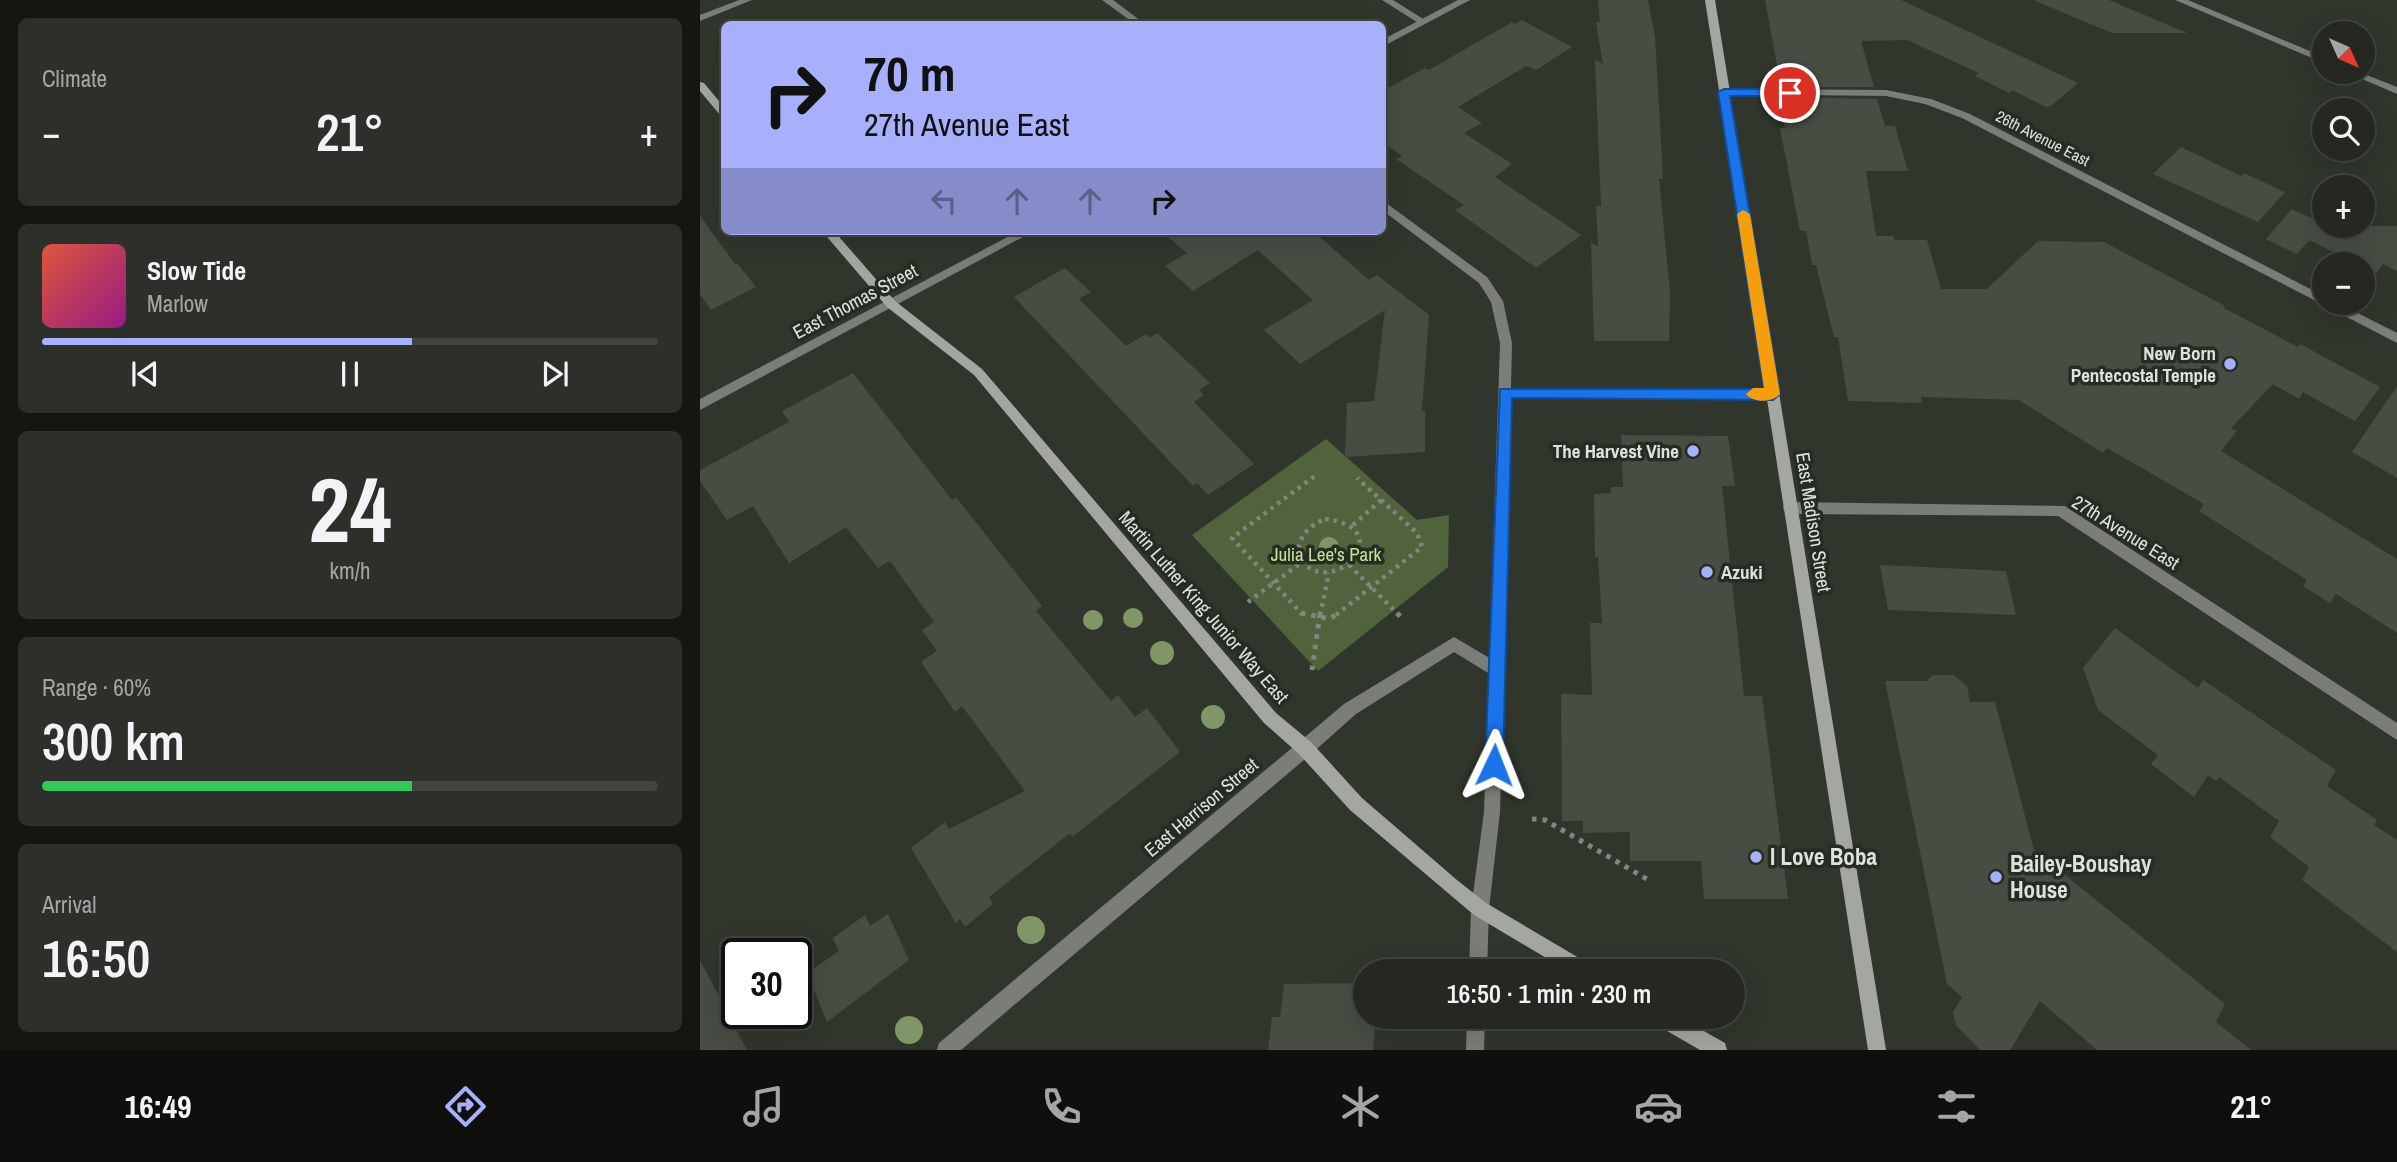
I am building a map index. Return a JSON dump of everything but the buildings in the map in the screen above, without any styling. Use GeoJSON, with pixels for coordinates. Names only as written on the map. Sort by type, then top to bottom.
{"type":"FeatureCollection","features":[{"type":"Feature","properties":{"kind":"main road","name":"East Madison Street"},"geometry":{"type":"LineString","coordinates":[[1710,0],[1877,1050]]}},
{"type":"Feature","properties":{"kind":"main road"},"geometry":{"type":"LineString","coordinates":[[700,85],[721,110]]}},
{"type":"Feature","properties":{"kind":"main road","name":"Martin Luther King Junior Way East"},"geometry":{"type":"LineString","coordinates":[[831,235],[891,304],[978,372],[1270,718],[1304,748],[1356,804],[1480,909],[1564,959]]}},
{"type":"Feature","properties":{"kind":"main road"},"geometry":{"type":"LineString","coordinates":[[1682,1029],[1718,1050]]}},
{"type":"Feature","properties":{"kind":"street"},"geometry":{"type":"LineString","coordinates":[[700,18],[747,0]]}},
{"type":"Feature","properties":{"kind":"street"},"geometry":{"type":"LineString","coordinates":[[1107,0],[1136,21]]}},
{"type":"Feature","properties":{"kind":"street"},"geometry":{"type":"LineString","coordinates":[[1387,0],[1423,22]]}},
{"type":"Feature","properties":{"kind":"street"},"geometry":{"type":"LineString","coordinates":[[1386,42],[1465,0]]}},
{"type":"Feature","properties":{"kind":"street"},"geometry":{"type":"LineString","coordinates":[[2180,0],[2312,55]]}},
{"type":"Feature","properties":{"kind":"street"},"geometry":{"type":"LineString","coordinates":[[2375,82],[2397,91]]}},
{"type":"Feature","properties":{"kind":"street","name":"26th Avenue East"},"geometry":{"type":"LineString","coordinates":[[1724,92],[1886,93],[1927,101],[1966,116],[2312,295]]}},
{"type":"Feature","properties":{"kind":"street"},"geometry":{"type":"LineString","coordinates":[[1386,207],[1475,272],[1497,301],[1504,329],[1505,393],[1498,671],[1492,812],[1480,909],[1478,959]]}},
{"type":"Feature","properties":{"kind":"street","name":"East Thomas Street"},"geometry":{"type":"LineString","coordinates":[[700,405],[1020,235]]}},
{"type":"Feature","properties":{"kind":"street","name":"26th Avenue East"},"geometry":{"type":"LineString","coordinates":[[2352,315],[2397,338]]}},
{"type":"Feature","properties":{"kind":"street"},"geometry":{"type":"LineString","coordinates":[[1505,393],[1773,394]]}},
{"type":"Feature","properties":{"kind":"street","name":"27th Avenue East"},"geometry":{"type":"LineString","coordinates":[[1790,508],[2060,510],[2397,732]]}},
{"type":"Feature","properties":{"kind":"street","name":"East Harrison Street"},"geometry":{"type":"LineString","coordinates":[[946,1050],[1350,709],[1454,644],[1498,671]]}},
{"type":"Feature","properties":{"kind":"street"},"geometry":{"type":"LineString","coordinates":[[1475,1050],[1476,1029]]}},
{"type":"Feature","properties":{"kind":"path"},"geometry":{"type":"LineString","coordinates":[[1317,475],[1232,538],[1303,615],[1330,619],[1422,547],[1417,533],[1357,478]]}},
{"type":"Feature","properties":{"kind":"path"},"geometry":{"type":"LineString","coordinates":[[1352,525],[1381,500]]}},
{"type":"Feature","properties":{"kind":"path"},"geometry":{"type":"LineString","coordinates":[[1325,519],[1345,521],[1352,525],[1358,532],[1360,548],[1349,564],[1329,573],[1318,572],[1302,562],[1298,545],[1307,529],[1325,519]]}},
{"type":"Feature","properties":{"kind":"path"},"geometry":{"type":"LineString","coordinates":[[1248,602],[1302,562]]}},
{"type":"Feature","properties":{"kind":"path"},"geometry":{"type":"LineString","coordinates":[[1349,564],[1403,619]]}},
{"type":"Feature","properties":{"kind":"path"},"geometry":{"type":"LineString","coordinates":[[1312,670],[1318,618],[1329,573]]}},
{"type":"Feature","properties":{"kind":"path"},"geometry":{"type":"LineString","coordinates":[[1532,819],[1545,820],[1647,880]]}},
{"type":"Feature","properties":{"kind":"green space","name":"Julia Lee's Park"},"geometry":{"type":"Polygon","coordinates":[[[1326,439],[1417,520],[1449,515],[1448,567],[1318,671],[1192,535],[1326,439]]]}},
{"type":"Feature","properties":{"kind":"slow traffic"},"geometry":{"type":"LineString","coordinates":[[1743,214],[1773,394],[1753,394]]}},
{"type":"Feature","properties":{"kind":"place","name":"New Born Pentecostal Temple"},"geometry":{"type":"Point","coordinates":[2230,364]}},
{"type":"Feature","properties":{"kind":"place","name":"The Harvest Vine"},"geometry":{"type":"Point","coordinates":[1693,451]}},
{"type":"Feature","properties":{"kind":"place","name":"Azuki"},"geometry":{"type":"Point","coordinates":[1707,572]}},
{"type":"Feature","properties":{"kind":"place","name":"I Love Boba"},"geometry":{"type":"Point","coordinates":[1756,857]}},
{"type":"Feature","properties":{"kind":"place","name":"Bailey-Boushay House"},"geometry":{"type":"Point","coordinates":[1996,877]}},
{"type":"Feature","properties":{"kind":"route"},"geometry":{"type":"LineString","coordinates":[[1494,765],[1505,393],[1773,394],[1724,92],[1790,93]]}}]}
